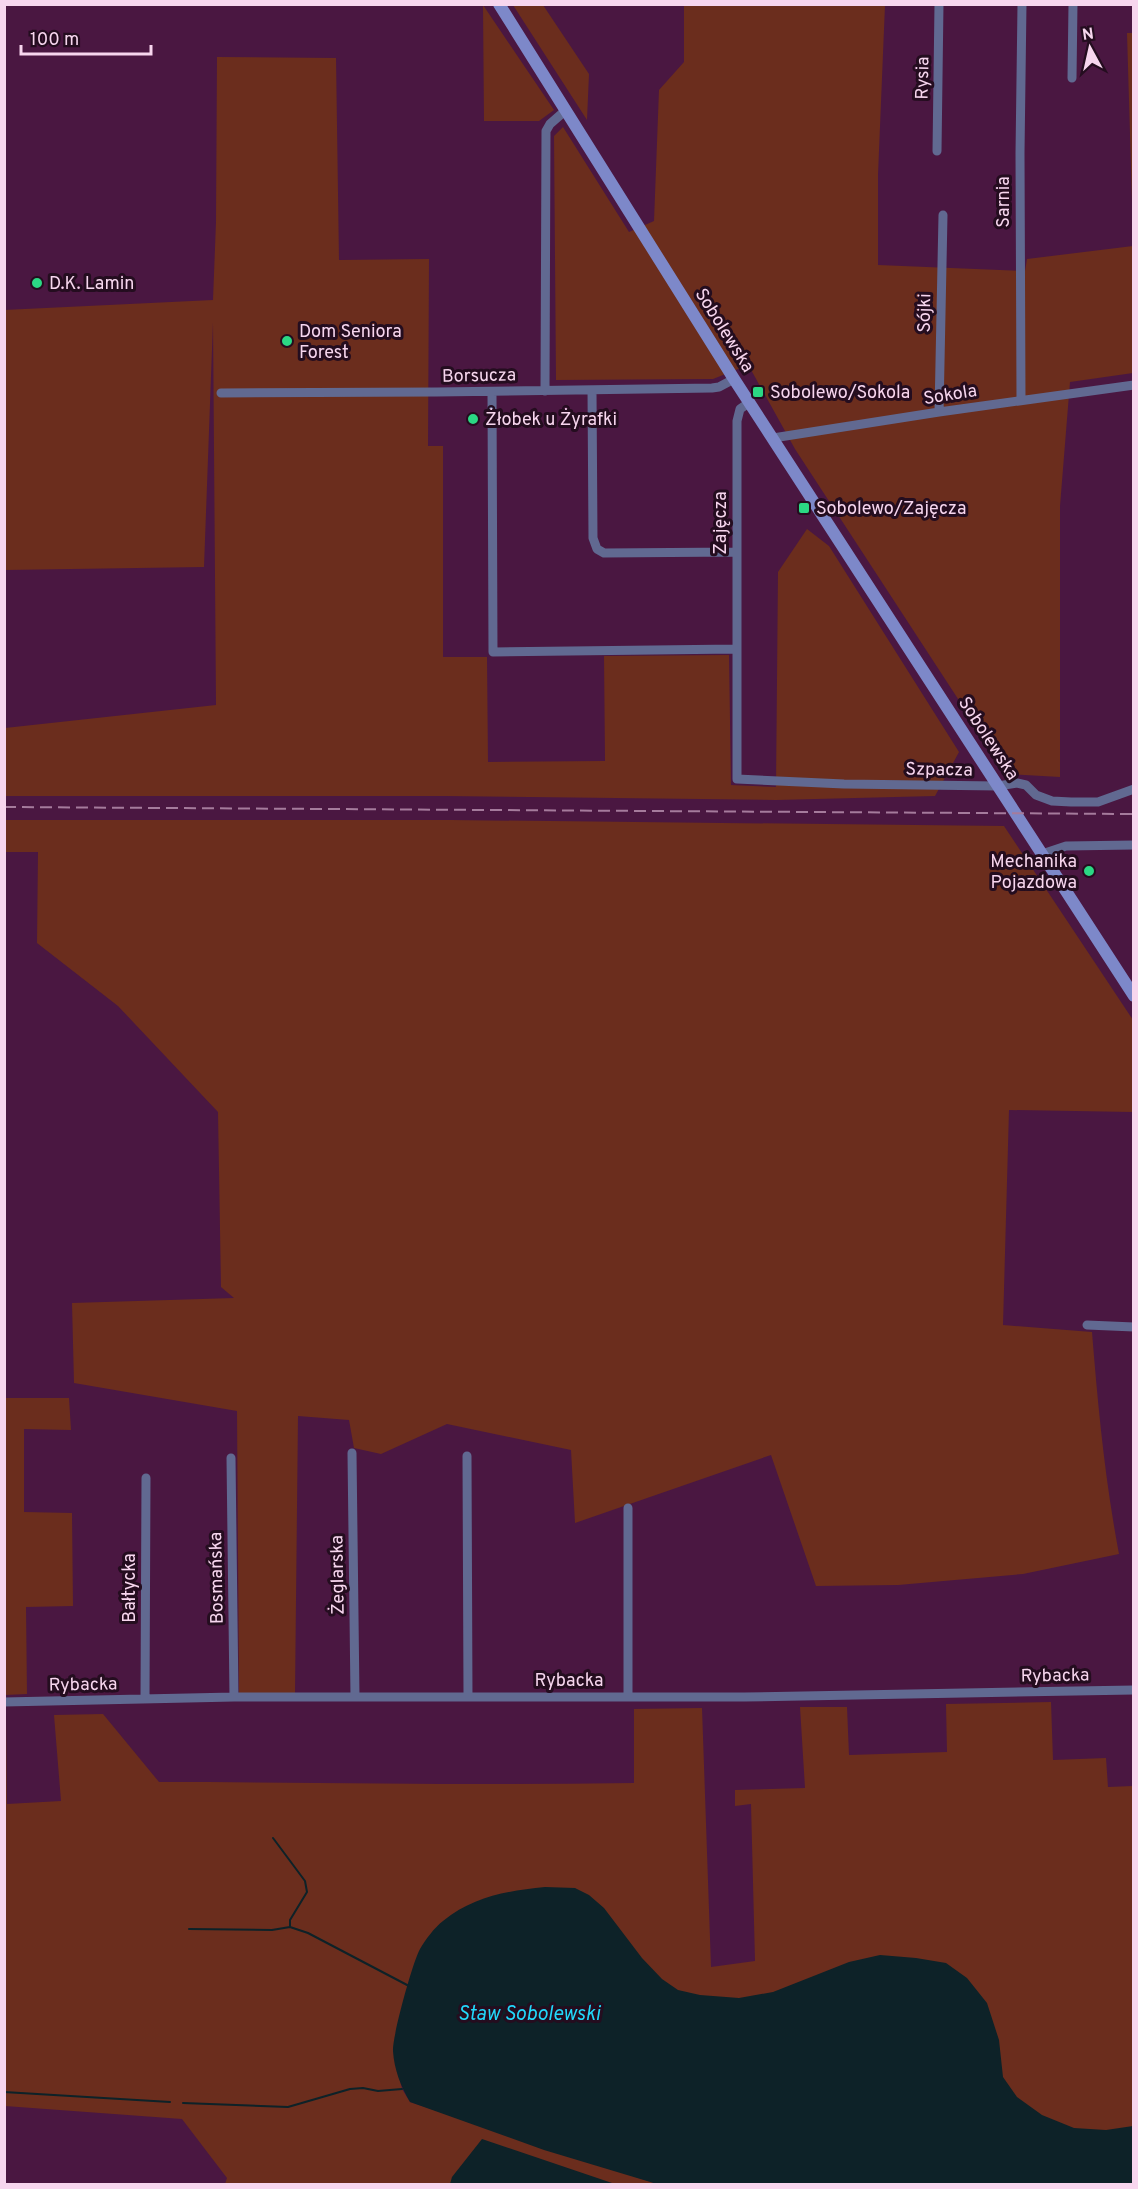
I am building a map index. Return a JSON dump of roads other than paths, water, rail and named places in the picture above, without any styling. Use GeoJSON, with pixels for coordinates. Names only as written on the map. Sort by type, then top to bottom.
{"type":"FeatureCollection","features":[{"type":"Feature","properties":{"kind":"street","name":"Sobolewska"},"geometry":{"type":"LineString","coordinates":[[499,4],[735,379],[1134,996]]}},
{"type":"Feature","properties":{"kind":"street","name":"Rysia"},"geometry":{"type":"LineString","coordinates":[[938,151],[939,4]]}},
{"type":"Feature","properties":{"kind":"street","name":"Sarnia"},"geometry":{"type":"LineString","coordinates":[[1021,400],[1022,4]]}},
{"type":"Feature","properties":{"kind":"street"},"geometry":{"type":"LineString","coordinates":[[1072,78],[1073,4]]}},
{"type":"Feature","properties":{"kind":"street"},"geometry":{"type":"LineString","coordinates":[[546,391],[546,131],[550,124],[566,110]]}},
{"type":"Feature","properties":{"kind":"street","name":"Sójki"},"geometry":{"type":"LineString","coordinates":[[939,412],[943,215]]}},
{"type":"Feature","properties":{"kind":"street","name":"Borsucza"},"geometry":{"type":"LineString","coordinates":[[221,393],[712,388],[735,379]]}},
{"type":"Feature","properties":{"kind":"street","name":"Sokola"},"geometry":{"type":"LineString","coordinates":[[773,438],[1134,385]]}},
{"type":"Feature","properties":{"kind":"street"},"geometry":{"type":"LineString","coordinates":[[592,390],[593,538],[597,549],[604,553],[737,552]]}},
{"type":"Feature","properties":{"kind":"street"},"geometry":{"type":"LineString","coordinates":[[492,392],[493,652],[736,649]]}},
{"type":"Feature","properties":{"kind":"street","name":"Zajęcza"},"geometry":{"type":"LineString","coordinates":[[737,779],[737,421],[740,410],[750,402]]}},
{"type":"Feature","properties":{"kind":"street","name":"Szpacza"},"geometry":{"type":"LineString","coordinates":[[737,779],[844,784],[998,786],[1017,783],[1026,785],[1036,795],[1052,801],[1071,802],[1098,802],[1134,789]]}},
{"type":"Feature","properties":{"kind":"street"},"geometry":{"type":"LineString","coordinates":[[1042,854],[1066,846],[1134,845]]}},
{"type":"Feature","properties":{"kind":"street"},"geometry":{"type":"LineString","coordinates":[[1087,1325],[1134,1328]]}},
{"type":"Feature","properties":{"kind":"street","name":"Żeglarska"},"geometry":{"type":"LineString","coordinates":[[352,1453],[355,1697]]}},
{"type":"Feature","properties":{"kind":"street"},"geometry":{"type":"LineString","coordinates":[[467,1456],[468,1696]]}},
{"type":"Feature","properties":{"kind":"street","name":"Bosmańska"},"geometry":{"type":"LineString","coordinates":[[231,1458],[234,1697]]}},
{"type":"Feature","properties":{"kind":"street","name":"Bałtycka"},"geometry":{"type":"LineString","coordinates":[[146,1478],[146,1699]]}},
{"type":"Feature","properties":{"kind":"street"},"geometry":{"type":"LineString","coordinates":[[628,1508],[628,1697]]}},
{"type":"Feature","properties":{"kind":"street","name":"Rybacka"},"geometry":{"type":"LineString","coordinates":[[4,1702],[234,1697],[628,1697],[1134,1690]]}},
{"type":"Feature","properties":{"kind":"water","name":"Staw Sobolewski"},"geometry":{"type":"Polygon","coordinates":[[[545,1887],[575,1888],[589,1895],[604,1908],[642,1958],[662,1979],[678,1990],[700,1995],[739,1998],[773,1992],[849,1962],[880,1955],[946,1963],[967,1978],[987,2003],[999,2040],[1003,2077],[1017,2097],[1042,2115],[1074,2128],[1106,2130],[1133,2126],[1133,2184],[657,2184],[544,2150],[410,2102],[396,2071],[393,2051],[408,1983],[422,1945],[440,1924],[479,1900],[517,1890],[545,1887]]]}},
{"type":"Feature","properties":{"kind":"water"},"geometry":{"type":"Polygon","coordinates":[[[482,2139],[615,2184],[450,2184],[452,2177],[482,2139]]]}},
{"type":"Feature","properties":{"kind":"waterway"},"geometry":{"type":"LineString","coordinates":[[273,1838],[305,1881],[307,1892],[290,1920],[290,1927]]}},
{"type":"Feature","properties":{"kind":"waterway"},"geometry":{"type":"LineString","coordinates":[[189,1929],[272,1930],[290,1927],[308,1933],[409,1986]]}},
{"type":"Feature","properties":{"kind":"waterway"},"geometry":{"type":"LineString","coordinates":[[183,2103],[288,2107],[350,2089],[363,2088],[378,2091],[402,2089]]}},
{"type":"Feature","properties":{"kind":"waterway"},"geometry":{"type":"LineString","coordinates":[[4,2092],[170,2102]]}},
{"type":"Feature","properties":{"kind":"railway"},"geometry":{"type":"LineString","coordinates":[[4,807],[1134,814]]}},
{"type":"Feature","properties":{"kind":"place","name":"D.K. Lamin"},"geometry":{"type":"Point","coordinates":[37,283]}},
{"type":"Feature","properties":{"kind":"place","name":"Dom Seniora Forest"},"geometry":{"type":"Point","coordinates":[287,341]}},
{"type":"Feature","properties":{"kind":"place","name":"Sobolewo/Sokola"},"geometry":{"type":"Point","coordinates":[758,392]}},
{"type":"Feature","properties":{"kind":"place","name":"Żłobek u Żyrafki"},"geometry":{"type":"Point","coordinates":[473,419]}},
{"type":"Feature","properties":{"kind":"place","name":"Sobolewo/Zajęcza"},"geometry":{"type":"Point","coordinates":[804,508]}},
{"type":"Feature","properties":{"kind":"place","name":"Mechanika Pojazdowa"},"geometry":{"type":"Point","coordinates":[1089,871]}}]}
